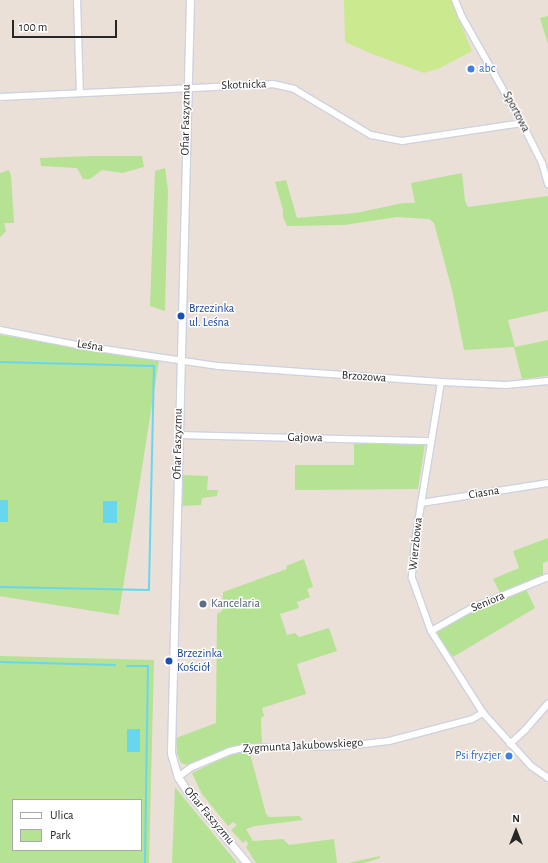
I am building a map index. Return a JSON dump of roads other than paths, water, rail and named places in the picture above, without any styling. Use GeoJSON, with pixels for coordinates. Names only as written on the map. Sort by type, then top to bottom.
{"type":"FeatureCollection","features":[{"type":"Feature","properties":{"kind":"street"},"geometry":{"type":"LineString","coordinates":[[77,0],[80,93]]}},
{"type":"Feature","properties":{"kind":"street","name":"Ofiar Faszyzmu"},"geometry":{"type":"LineString","coordinates":[[190,0],[186,88],[179,435],[170,742],[173,765],[178,777],[198,804],[247,863]]}},
{"type":"Feature","properties":{"kind":"street","name":"Sportowa"},"geometry":{"type":"LineString","coordinates":[[455,0],[462,17],[545,163],[548,184]]}},
{"type":"Feature","properties":{"kind":"street","name":"Skotnicka"},"geometry":{"type":"LineString","coordinates":[[0,97],[273,84],[294,89],[371,134],[402,141],[522,123]]}},
{"type":"Feature","properties":{"kind":"street","name":"Leśna"},"geometry":{"type":"LineString","coordinates":[[0,330],[180,360]]}},
{"type":"Feature","properties":{"kind":"street","name":"Brzozowa"},"geometry":{"type":"LineString","coordinates":[[180,360],[218,366],[441,382],[506,385],[548,381]]}},
{"type":"Feature","properties":{"kind":"street","name":"Wierzbowa"},"geometry":{"type":"LineString","coordinates":[[441,382],[415,540],[412,578],[431,631],[482,713]]}},
{"type":"Feature","properties":{"kind":"street","name":"Gajowa"},"geometry":{"type":"LineString","coordinates":[[179,435],[431,441]]}},
{"type":"Feature","properties":{"kind":"street","name":"Ciasna"},"geometry":{"type":"LineString","coordinates":[[421,503],[548,483]]}},
{"type":"Feature","properties":{"kind":"street","name":"Seniora"},"geometry":{"type":"LineString","coordinates":[[431,631],[470,609],[548,577]]}},
{"type":"Feature","properties":{"kind":"street"},"geometry":{"type":"LineString","coordinates":[[510,744],[525,730],[548,704]]}},
{"type":"Feature","properties":{"kind":"street"},"geometry":{"type":"LineString","coordinates":[[482,713],[531,766],[548,778]]}},
{"type":"Feature","properties":{"kind":"street","name":"Zygmunta Jakubowskiego"},"geometry":{"type":"LineString","coordinates":[[178,777],[192,767],[230,751],[243,748],[347,746],[389,741],[472,719],[482,713]]}},
{"type":"Feature","properties":{"kind":"water"},"geometry":{"type":"Polygon","coordinates":[[[0,500],[8,500],[8,522],[0,522],[0,500]]]}},
{"type":"Feature","properties":{"kind":"water"},"geometry":{"type":"Polygon","coordinates":[[[103,501],[117,501],[117,523],[103,523],[103,501]]]}},
{"type":"Feature","properties":{"kind":"water"},"geometry":{"type":"Polygon","coordinates":[[[127,729],[140,729],[140,752],[127,752],[127,729]]]}},
{"type":"Feature","properties":{"kind":"waterway"},"geometry":{"type":"LineString","coordinates":[[0,362],[154,366],[149,590],[0,587]]}},
{"type":"Feature","properties":{"kind":"waterway"},"geometry":{"type":"LineString","coordinates":[[0,662],[115,665]]}},
{"type":"Feature","properties":{"kind":"waterway"},"geometry":{"type":"LineString","coordinates":[[127,666],[148,666],[145,863]]}},
{"type":"Feature","properties":{"kind":"place","name":"abc"},"geometry":{"type":"Point","coordinates":[471,69]}},
{"type":"Feature","properties":{"kind":"place","name":"Brzezinka ul. Leśna"},"geometry":{"type":"Point","coordinates":[181,316]}},
{"type":"Feature","properties":{"kind":"place","name":"Kancelaria"},"geometry":{"type":"Point","coordinates":[203,604]}},
{"type":"Feature","properties":{"kind":"place","name":"Brzezinka Kościół"},"geometry":{"type":"Point","coordinates":[169,661]}},
{"type":"Feature","properties":{"kind":"place","name":"Psi fryzjer"},"geometry":{"type":"Point","coordinates":[509,756]}}]}
